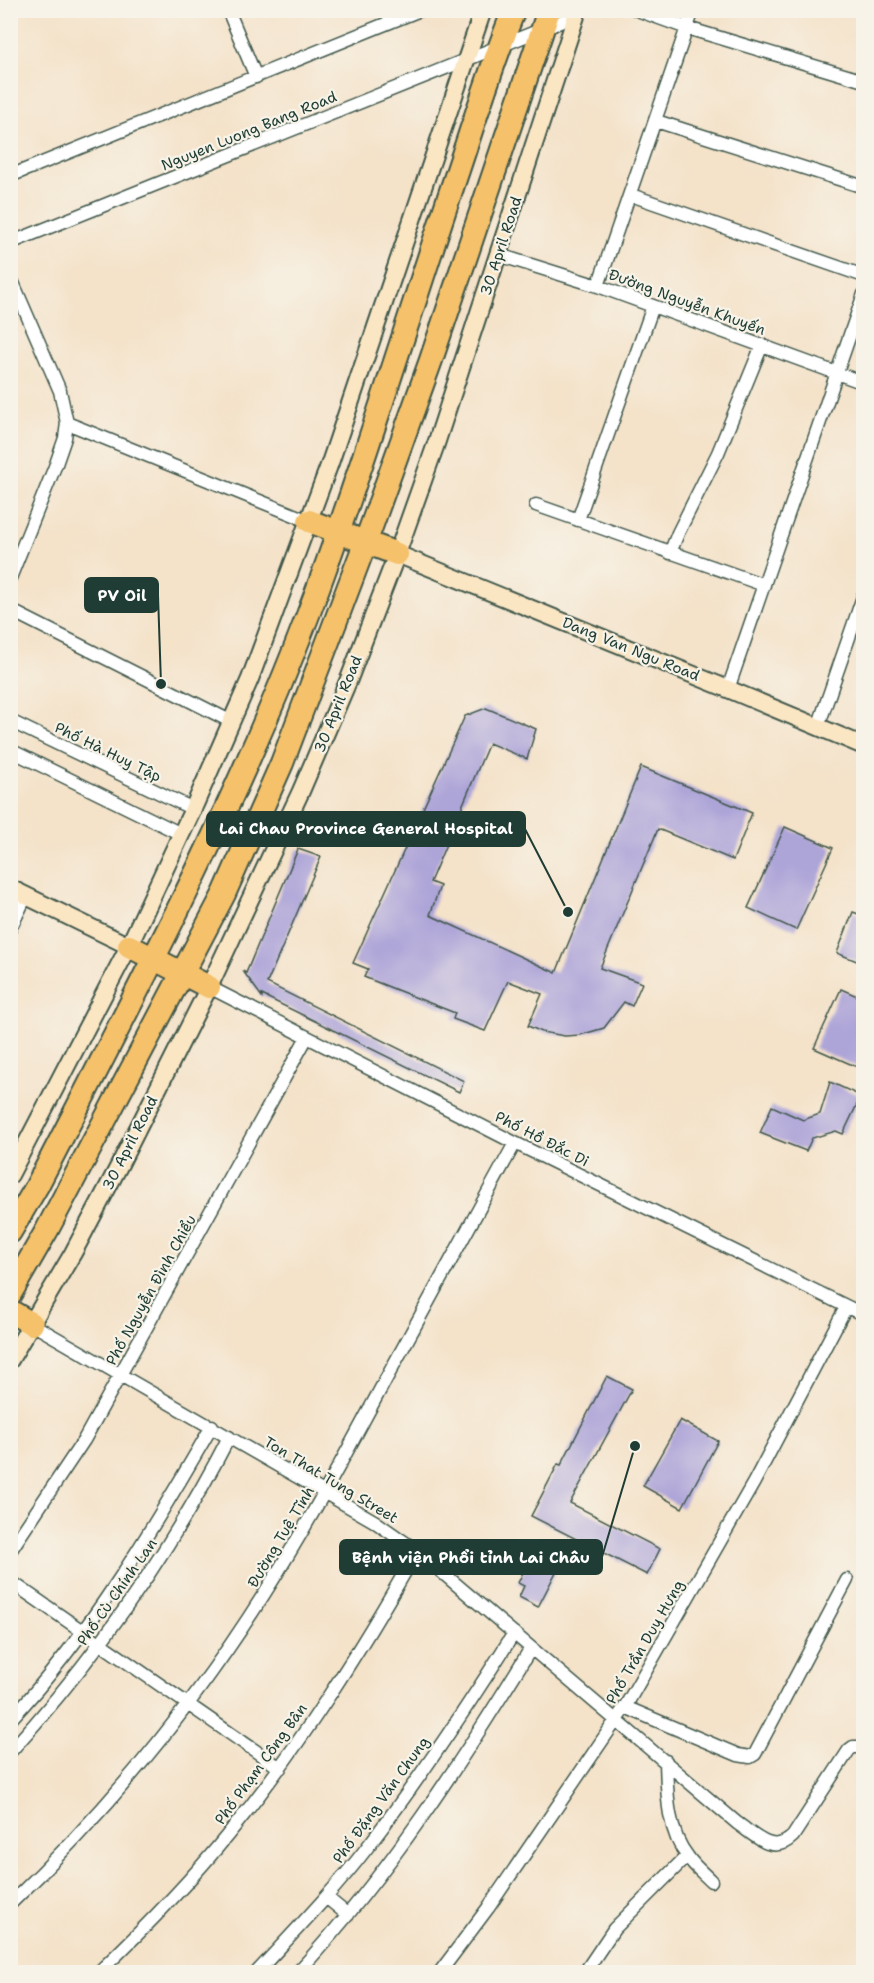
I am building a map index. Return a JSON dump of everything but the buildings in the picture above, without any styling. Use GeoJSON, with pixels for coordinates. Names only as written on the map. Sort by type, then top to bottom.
{"type":"FeatureCollection","features":[{"type":"Feature","properties":{"kind":"highway"},"geometry":{"type":"LineString","coordinates":[[10,1232],[37,1186],[154,958],[196,874],[253,750],[308,616],[338,532],[514,10]]}},
{"type":"Feature","properties":{"kind":"highway","name":"30 April Road"},"geometry":{"type":"LineString","coordinates":[[10,1294],[52,1220],[183,973],[224,894],[256,825],[282,763],[366,541],[431,360],[545,20]]}},
{"type":"Feature","properties":{"kind":"highway"},"geometry":{"type":"LineString","coordinates":[[309,521],[397,554]]}},
{"type":"Feature","properties":{"kind":"highway"},"geometry":{"type":"LineString","coordinates":[[129,946],[209,987]]}},
{"type":"Feature","properties":{"kind":"highway"},"geometry":{"type":"LineString","coordinates":[[10,1311],[32,1324]]}},
{"type":"Feature","properties":{"kind":"street"},"geometry":{"type":"LineString","coordinates":[[228,10],[256,77]]}},
{"type":"Feature","properties":{"kind":"street"},"geometry":{"type":"LineString","coordinates":[[10,176],[420,10]]}},
{"type":"Feature","properties":{"kind":"street"},"geometry":{"type":"LineString","coordinates":[[10,1175],[129,946],[232,722],[272,624],[386,300],[483,10]]}},
{"type":"Feature","properties":{"kind":"street"},"geometry":{"type":"LineString","coordinates":[[637,10],[687,28],[864,81]]}},
{"type":"Feature","properties":{"kind":"street"},"geometry":{"type":"LineString","coordinates":[[598,286],[693,10]]}},
{"type":"Feature","properties":{"kind":"street","name":"Nguyen Luong Bang Road"},"geometry":{"type":"LineString","coordinates":[[10,243],[500,46],[545,20],[577,13]]}},
{"type":"Feature","properties":{"kind":"street","name":"30 April Road"},"geometry":{"type":"LineString","coordinates":[[10,1360],[119,1166],[209,987],[349,679],[397,554],[499,255],[577,13]]}},
{"type":"Feature","properties":{"kind":"street"},"geometry":{"type":"LineString","coordinates":[[656,121],[864,187]]}},
{"type":"Feature","properties":{"kind":"street"},"geometry":{"type":"LineString","coordinates":[[630,195],[864,276]]}},
{"type":"Feature","properties":{"kind":"street","name":"Đường Nguyễn Khuyến"},"geometry":{"type":"LineString","coordinates":[[499,255],[598,286],[864,382]]}},
{"type":"Feature","properties":{"kind":"street"},"geometry":{"type":"LineString","coordinates":[[10,276],[60,391],[67,423],[56,464],[10,578]]}},
{"type":"Feature","properties":{"kind":"street"},"geometry":{"type":"LineString","coordinates":[[728,689],[864,294]]}},
{"type":"Feature","properties":{"kind":"street"},"geometry":{"type":"LineString","coordinates":[[578,520],[653,306]]}},
{"type":"Feature","properties":{"kind":"street"},"geometry":{"type":"LineString","coordinates":[[670,554],[718,453],[762,345]]}},
{"type":"Feature","properties":{"kind":"street"},"geometry":{"type":"LineString","coordinates":[[67,423],[309,521]]}},
{"type":"Feature","properties":{"kind":"street"},"geometry":{"type":"LineString","coordinates":[[536,505],[670,554],[764,585]]}},
{"type":"Feature","properties":{"kind":"street","name":"Dang Van Ngu Road"},"geometry":{"type":"LineString","coordinates":[[397,554],[864,746]]}},
{"type":"Feature","properties":{"kind":"street"},"geometry":{"type":"LineString","coordinates":[[818,727],[864,594]]}},
{"type":"Feature","properties":{"kind":"street"},"geometry":{"type":"LineString","coordinates":[[10,610],[232,722]]}},
{"type":"Feature","properties":{"kind":"street","name":"Phố Hà Huy Tập"},"geometry":{"type":"LineString","coordinates":[[10,721],[193,809]]}},
{"type":"Feature","properties":{"kind":"street"},"geometry":{"type":"LineString","coordinates":[[10,750],[181,834]]}},
{"type":"Feature","properties":{"kind":"street"},"geometry":{"type":"LineString","coordinates":[[10,929],[18,892],[129,946]]}},
{"type":"Feature","properties":{"kind":"street","name":"Phố Hồ Đắc Di"},"geometry":{"type":"LineString","coordinates":[[209,987],[515,1143],[864,1315]]}},
{"type":"Feature","properties":{"kind":"street","name":"Phố Nguyễn Đình Chiểu"},"geometry":{"type":"LineString","coordinates":[[10,1551],[84,1440],[121,1376],[307,1037]]}},
{"type":"Feature","properties":{"kind":"street","name":"Đường Tuệ Tĩnh"},"geometry":{"type":"LineString","coordinates":[[10,1904],[102,1811],[188,1705],[264,1596],[325,1493],[515,1143]]}},
{"type":"Feature","properties":{"kind":"street","name":"Phố Trần Duy Hưng"},"geometry":{"type":"LineString","coordinates":[[440,1972],[488,1908],[625,1707],[754,1482],[846,1307]]}},
{"type":"Feature","properties":{"kind":"street","name":"Ton That Tung Street"},"geometry":{"type":"LineString","coordinates":[[32,1324],[374,1521],[417,1551],[737,1823],[765,1841],[779,1846],[786,1844],[849,1750],[853,1746],[864,1747]]}},
{"type":"Feature","properties":{"kind":"street","name":"Phố Cù Chính Lan"},"geometry":{"type":"LineString","coordinates":[[10,1720],[51,1675],[122,1577],[212,1426]]}},
{"type":"Feature","properties":{"kind":"street","name":"Phố Cù Chính Lan"},"geometry":{"type":"LineString","coordinates":[[10,1752],[100,1644],[139,1590],[203,1487],[229,1437]]}},
{"type":"Feature","properties":{"kind":"street","name":"Phố Phạm Công Bân"},"geometry":{"type":"LineString","coordinates":[[99,1972],[142,1931],[193,1876],[230,1833],[280,1768],[374,1628],[417,1551]]}},
{"type":"Feature","properties":{"kind":"street"},"geometry":{"type":"LineString","coordinates":[[625,1707],[738,1755],[750,1757],[755,1754],[847,1580]]}},
{"type":"Feature","properties":{"kind":"street"},"geometry":{"type":"LineString","coordinates":[[10,1581],[280,1768]]}},
{"type":"Feature","properties":{"kind":"street","name":"Phố Đặng Văn Chung"},"geometry":{"type":"LineString","coordinates":[[257,1972],[326,1897],[365,1850],[412,1786],[514,1633]]}},
{"type":"Feature","properties":{"kind":"street"},"geometry":{"type":"LineString","coordinates":[[298,1972],[348,1915],[432,1806],[531,1648]]}},
{"type":"Feature","properties":{"kind":"street"},"geometry":{"type":"LineString","coordinates":[[666,1761],[672,1825],[687,1856],[711,1881]]}},
{"type":"Feature","properties":{"kind":"street"},"geometry":{"type":"LineString","coordinates":[[585,1972],[614,1929],[687,1856]]}},
{"type":"Feature","properties":{"kind":"street"},"geometry":{"type":"LineString","coordinates":[[326,1897],[348,1915]]}},
{"type":"Feature","properties":{"kind":"place","name":"PV Oil"},"geometry":{"type":"Point","coordinates":[161,684]}},
{"type":"Feature","properties":{"kind":"place","name":"Lai Chau Province General Hospital"},"geometry":{"type":"Point","coordinates":[568,912]}},
{"type":"Feature","properties":{"kind":"place","name":"Bệnh viện Phổi tỉnh Lai Châu"},"geometry":{"type":"Point","coordinates":[635,1446]}}]}
